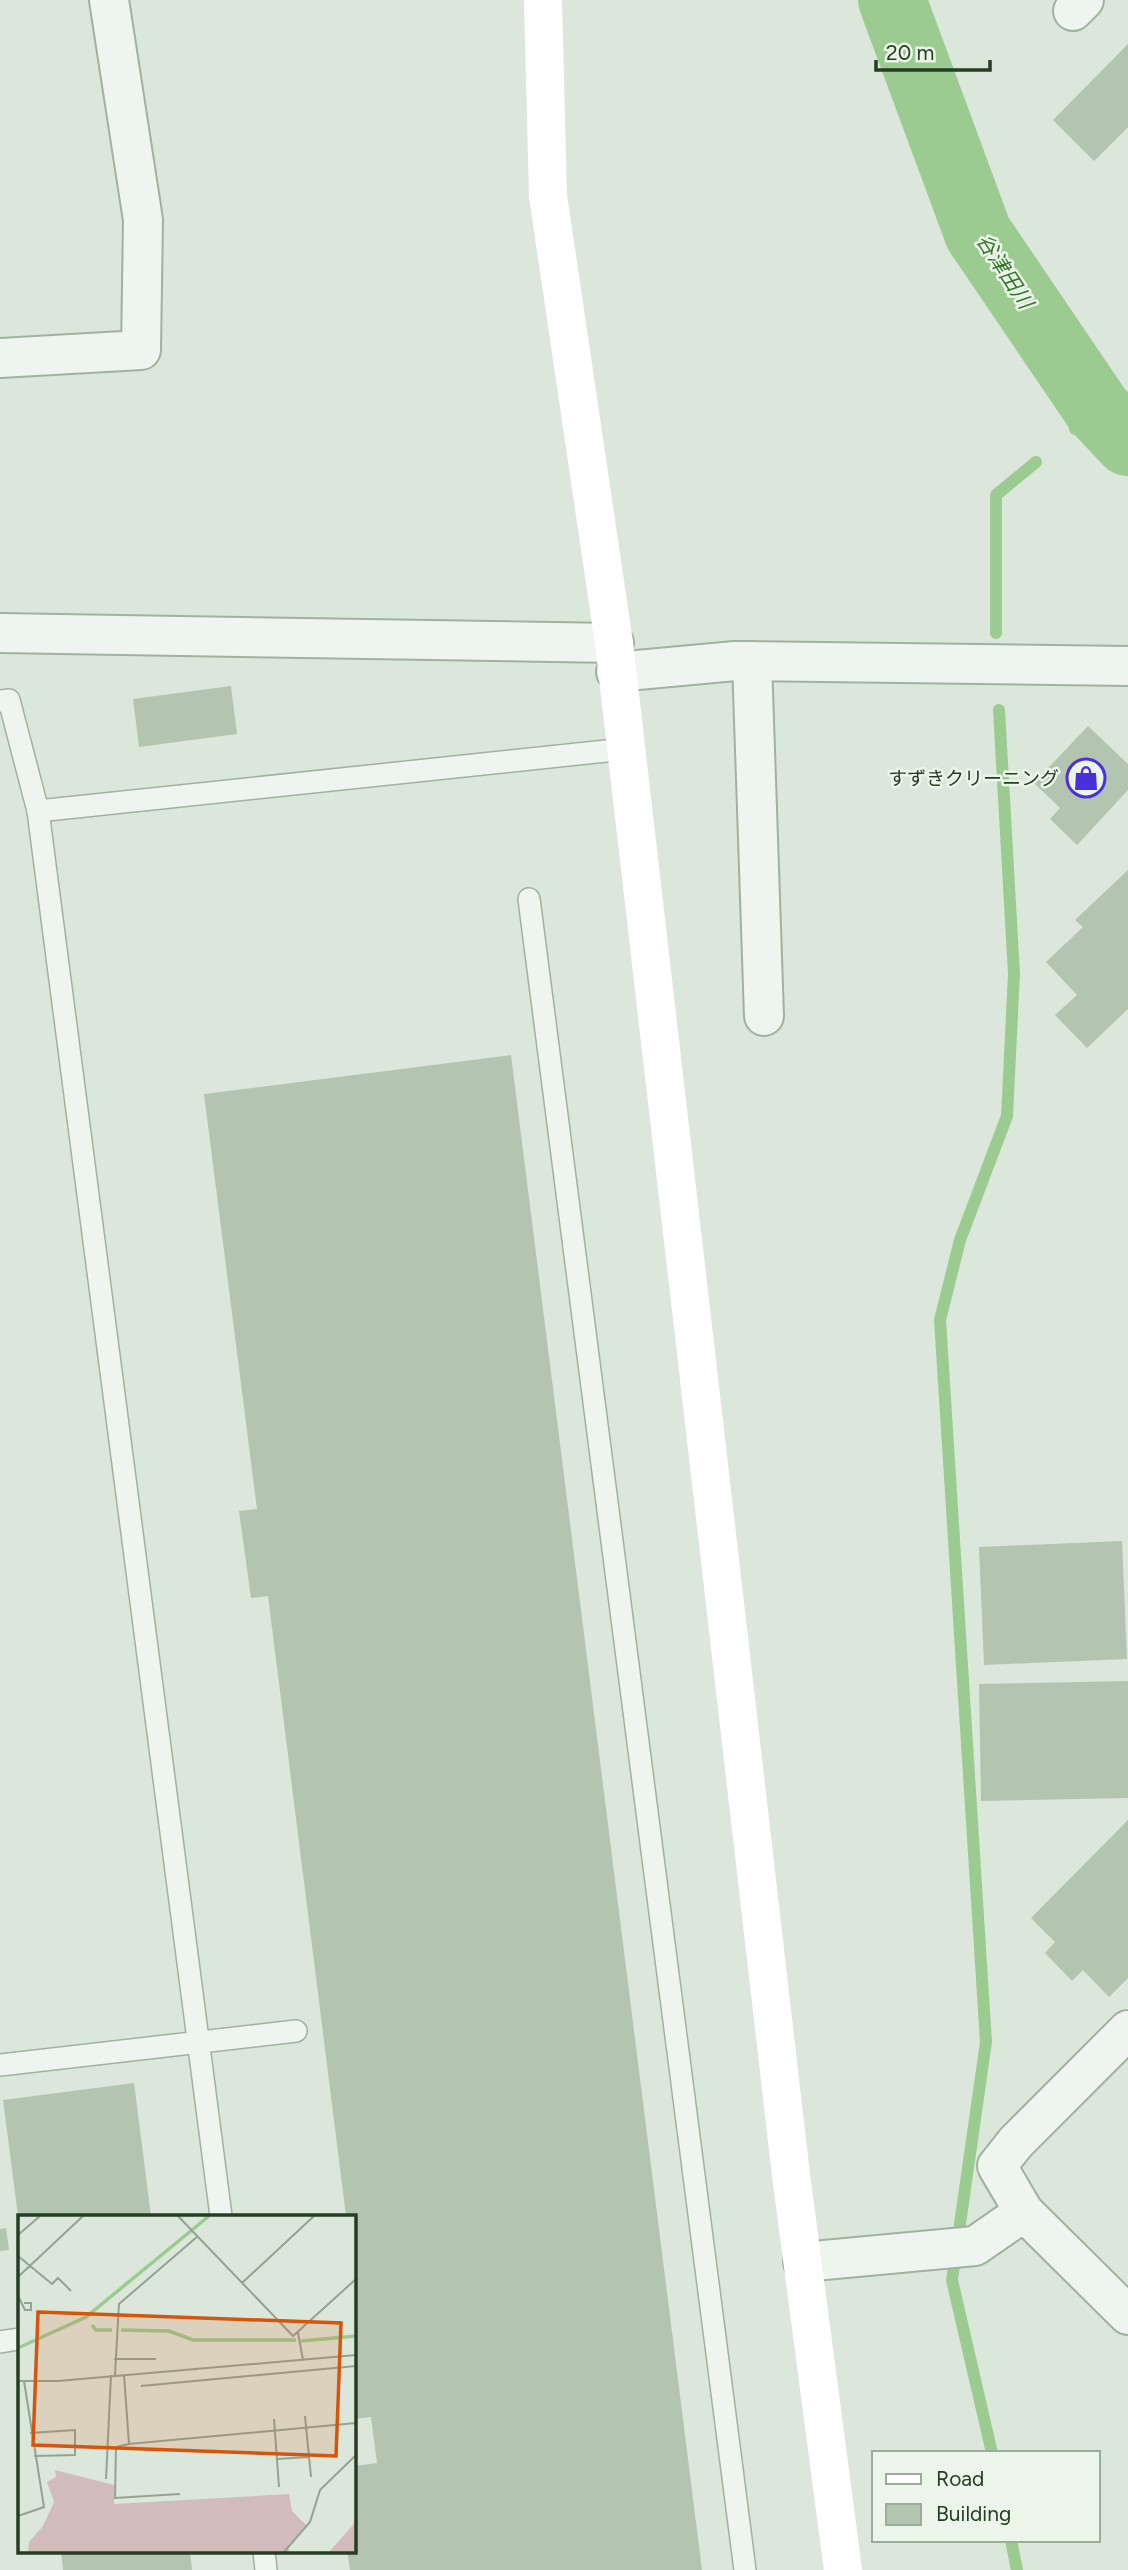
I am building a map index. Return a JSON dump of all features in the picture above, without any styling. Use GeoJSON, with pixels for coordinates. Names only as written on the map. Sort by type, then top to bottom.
{"type":"FeatureCollection","features":[{"type":"Feature","properties":{"kind":"street"},"geometry":{"type":"LineString","coordinates":[[0,358],[141,351],[143,220],[109,0]]}},
{"type":"Feature","properties":{"kind":"street"},"geometry":{"type":"LineString","coordinates":[[543,0],[548,196],[615,657],[803,2262],[843,2570]]}},
{"type":"Feature","properties":{"kind":"street"},"geometry":{"type":"LineString","coordinates":[[0,633],[615,657],[1128,666]]}},
{"type":"Feature","properties":{"kind":"street"},"geometry":{"type":"LineString","coordinates":[[752,661],[764,1016]]}},
{"type":"Feature","properties":{"kind":"street"},"geometry":{"type":"LineString","coordinates":[[1128,2030],[1016,2142],[997,2166],[1024,2211],[1128,2315]]}},
{"type":"Feature","properties":{"kind":"street"},"geometry":{"type":"LineString","coordinates":[[803,2262],[975,2246],[1024,2211]]}},
{"type":"Feature","properties":{"kind":"lane"},"geometry":{"type":"LineString","coordinates":[[0,701],[9,701],[38,810],[221,2215]]}},
{"type":"Feature","properties":{"kind":"lane"},"geometry":{"type":"LineString","coordinates":[[38,810],[625,749]]}},
{"type":"Feature","properties":{"kind":"lane"},"geometry":{"type":"LineString","coordinates":[[529,899],[745,2570]]}},
{"type":"Feature","properties":{"kind":"lane"},"geometry":{"type":"LineString","coordinates":[[0,2065],[296,2031]]}},
{"type":"Feature","properties":{"kind":"lane"},"geometry":{"type":"LineString","coordinates":[[0,2342],[18,2339]]}},
{"type":"Feature","properties":{"kind":"lane"},"geometry":{"type":"LineString","coordinates":[[264,2552],[266,2570]]}},
{"type":"Feature","properties":{"kind":"building"},"geometry":{"type":"Polygon","coordinates":[[[1128,44],[1128,127],[1094,161],[1053,120],[1128,44]]]}},
{"type":"Feature","properties":{"kind":"building"},"geometry":{"type":"Polygon","coordinates":[[[231,686],[237,734],[139,747],[133,699],[231,686]]]}},
{"type":"Feature","properties":{"kind":"building"},"geometry":{"type":"Polygon","coordinates":[[[1088,726],[1128,764],[1128,790],[1077,845],[1050,819],[1060,808],[1034,783],[1088,726]]]}},
{"type":"Feature","properties":{"kind":"building"},"geometry":{"type":"Polygon","coordinates":[[[1128,870],[1128,1009],[1087,1048],[1055,1015],[1077,995],[1046,962],[1083,927],[1075,920],[1128,870]]]}},
{"type":"Feature","properties":{"kind":"building"},"geometry":{"type":"Polygon","coordinates":[[[511,1055],[702,2570],[350,2570],[347,2552],[355,2552],[355,2466],[377,2463],[371,2417],[355,2419],[355,2315],[358,2315],[355,2286],[355,2215],[346,2215],[268,1596],[251,1598],[239,1511],[257,1509],[204,1094],[511,1055]]]}},
{"type":"Feature","properties":{"kind":"building"},"geometry":{"type":"Polygon","coordinates":[[[1122,1541],[1127,1659],[984,1665],[979,1547],[1122,1541]]]}},
{"type":"Feature","properties":{"kind":"building"},"geometry":{"type":"Polygon","coordinates":[[[1128,1681],[1128,1798],[981,1801],[979,1684],[1128,1681]]]}},
{"type":"Feature","properties":{"kind":"building"},"geometry":{"type":"Polygon","coordinates":[[[1128,1820],[1128,1978],[1109,1997],[1083,1970],[1072,1981],[1045,1953],[1055,1942],[1031,1918],[1128,1820]]]}},
{"type":"Feature","properties":{"kind":"building"},"geometry":{"type":"Polygon","coordinates":[[[134,2083],[151,2215],[18,2216],[3,2100],[134,2083]]]}},
{"type":"Feature","properties":{"kind":"building"},"geometry":{"type":"Polygon","coordinates":[[[6,2228],[9,2250],[0,2251],[0,2229],[6,2228]]]}},
{"type":"Feature","properties":{"kind":"building"},"geometry":{"type":"Polygon","coordinates":[[[61,2552],[190,2552],[192,2570],[63,2570],[61,2552]]]}},
{"type":"Feature","properties":{"kind":"waterway","name":"谷津田川"},"geometry":{"type":"LineString","coordinates":[[892,0],[978,233],[1098,410],[1128,442]]}},
{"type":"Feature","properties":{"kind":"waterway"},"geometry":{"type":"LineString","coordinates":[[1075,429],[1098,410]]}},
{"type":"Feature","properties":{"kind":"waterway"},"geometry":{"type":"LineString","coordinates":[[996,633],[996,495],[1036,462]]}},
{"type":"Feature","properties":{"kind":"waterway"},"geometry":{"type":"LineString","coordinates":[[992,2451],[952,2280],[986,2042],[940,1320],[960,1240],[1007,1116],[1014,974],[999,710]]}},
{"type":"Feature","properties":{"kind":"waterway"},"geometry":{"type":"LineString","coordinates":[[1011,2542],[1017,2570]]}},
{"type":"Feature","properties":{"kind":"place","name":"すずきクリーニング"},"geometry":{"type":"Point","coordinates":[1086,778]}}]}
